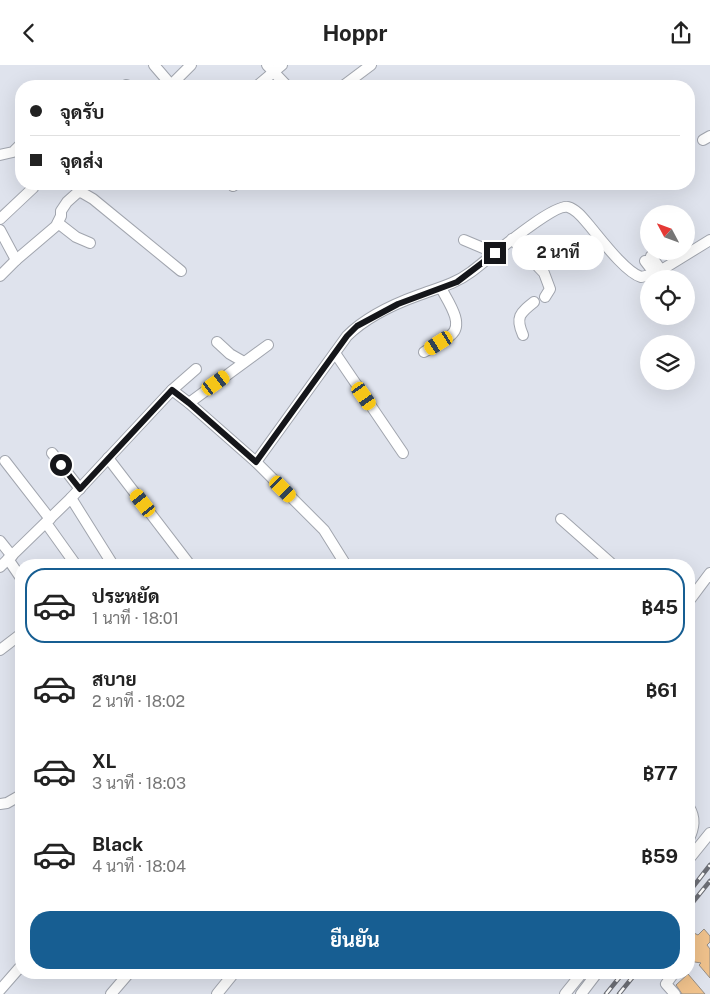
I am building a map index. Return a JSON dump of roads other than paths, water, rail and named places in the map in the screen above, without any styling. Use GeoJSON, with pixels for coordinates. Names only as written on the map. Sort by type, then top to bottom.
{"type":"FeatureCollection","features":[{"type":"Feature","properties":{"kind":"street"},"geometry":{"type":"LineString","coordinates":[[154,65],[166,80]]}},
{"type":"Feature","properties":{"kind":"street"},"geometry":{"type":"LineString","coordinates":[[177,80],[191,65]]}},
{"type":"Feature","properties":{"kind":"street"},"geometry":{"type":"LineString","coordinates":[[261,80],[270,68],[282,65]]}},
{"type":"Feature","properties":{"kind":"street"},"geometry":{"type":"LineString","coordinates":[[351,80],[371,65]]}},
{"type":"Feature","properties":{"kind":"street"},"geometry":{"type":"LineString","coordinates":[[270,68],[281,80]]}},
{"type":"Feature","properties":{"kind":"street"},"geometry":{"type":"LineString","coordinates":[[0,155],[15,150]]}},
{"type":"Feature","properties":{"kind":"street"},"geometry":{"type":"LineString","coordinates":[[0,219],[30,190]]}},
{"type":"Feature","properties":{"kind":"street"},"geometry":{"type":"LineString","coordinates":[[0,276],[58,223],[61,211],[67,202],[77,193],[81,192],[93,199],[181,271]]}},
{"type":"Feature","properties":{"kind":"street"},"geometry":{"type":"LineString","coordinates":[[256,462],[347,336],[357,326],[398,304],[457,282],[518,234],[555,211],[569,207],[580,215],[630,271],[640,276]]}},
{"type":"Feature","properties":{"kind":"street"},"geometry":{"type":"LineString","coordinates":[[58,223],[76,237],[90,243]]}},
{"type":"Feature","properties":{"kind":"street"},"geometry":{"type":"LineString","coordinates":[[0,231],[16,260]]}},
{"type":"Feature","properties":{"kind":"street"},"geometry":{"type":"LineString","coordinates":[[464,239],[495,253]]}},
{"type":"Feature","properties":{"kind":"street"},"geometry":{"type":"LineString","coordinates":[[512,239],[544,273],[549,282],[550,289],[545,297]]}},
{"type":"Feature","properties":{"kind":"street"},"geometry":{"type":"LineString","coordinates":[[661,270],[710,241]]}},
{"type":"Feature","properties":{"kind":"street"},"geometry":{"type":"LineString","coordinates":[[424,352],[453,335],[456,327],[453,312],[441,288]]}},
{"type":"Feature","properties":{"kind":"street"},"geometry":{"type":"LineString","coordinates":[[523,335],[519,318],[521,312],[534,303]]}},
{"type":"Feature","properties":{"kind":"street"},"geometry":{"type":"LineString","coordinates":[[217,342],[230,354],[244,362]]}},
{"type":"Feature","properties":{"kind":"street"},"geometry":{"type":"LineString","coordinates":[[189,403],[268,345]]}},
{"type":"Feature","properties":{"kind":"street"},"geometry":{"type":"LineString","coordinates":[[335,353],[403,453]]}},
{"type":"Feature","properties":{"kind":"street"},"geometry":{"type":"LineString","coordinates":[[0,567],[80,489],[172,390],[196,369]]}},
{"type":"Feature","properties":{"kind":"street"},"geometry":{"type":"LineString","coordinates":[[172,390],[256,462],[324,530],[342,559]]}},
{"type":"Feature","properties":{"kind":"street"},"geometry":{"type":"LineString","coordinates":[[52,453],[80,489]]}},
{"type":"Feature","properties":{"kind":"street"},"geometry":{"type":"LineString","coordinates":[[108,459],[185,559]]}},
{"type":"Feature","properties":{"kind":"street"},"geometry":{"type":"LineString","coordinates":[[5,461],[48,521],[72,559]]}},
{"type":"Feature","properties":{"kind":"street"},"geometry":{"type":"LineString","coordinates":[[71,498],[109,559]]}},
{"type":"Feature","properties":{"kind":"street"},"geometry":{"type":"LineString","coordinates":[[560,519],[606,559]]}},
{"type":"Feature","properties":{"kind":"street"},"geometry":{"type":"LineString","coordinates":[[0,541],[15,567]]}},
{"type":"Feature","properties":{"kind":"street"},"geometry":{"type":"LineString","coordinates":[[695,593],[710,573]]}},
{"type":"Feature","properties":{"kind":"street"},"geometry":{"type":"LineString","coordinates":[[0,649],[15,638]]}},
{"type":"Feature","properties":{"kind":"street"},"geometry":{"type":"LineString","coordinates":[[0,804],[15,798]]}},
{"type":"Feature","properties":{"kind":"street"},"geometry":{"type":"LineString","coordinates":[[695,852],[710,833]]}},
{"type":"Feature","properties":{"kind":"street"},"geometry":{"type":"LineString","coordinates":[[0,990],[15,973]]}},
{"type":"Feature","properties":{"kind":"street"},"geometry":{"type":"LineString","coordinates":[[111,994],[124,979]]}},
{"type":"Feature","properties":{"kind":"street"},"geometry":{"type":"LineString","coordinates":[[217,994],[229,979]]}},
{"type":"Feature","properties":{"kind":"street"},"geometry":{"type":"LineString","coordinates":[[565,994],[577,979]]}},
{"type":"Feature","properties":{"kind":"street"},"geometry":{"type":"LineString","coordinates":[[581,994],[592,979]]}},
{"type":"Feature","properties":{"kind":"street"},"geometry":{"type":"LineString","coordinates":[[670,979],[666,984],[675,994]]}},
{"type":"Feature","properties":{"kind":"railway"},"geometry":{"type":"LineString","coordinates":[[695,884],[710,865]]}},
{"type":"Feature","properties":{"kind":"railway"},"geometry":{"type":"LineString","coordinates":[[695,900],[710,881]]}},
{"type":"Feature","properties":{"kind":"railway"},"geometry":{"type":"LineString","coordinates":[[606,994],[618,979]]}},
{"type":"Feature","properties":{"kind":"railway"},"geometry":{"type":"LineString","coordinates":[[619,994],[631,979]]}}]}
